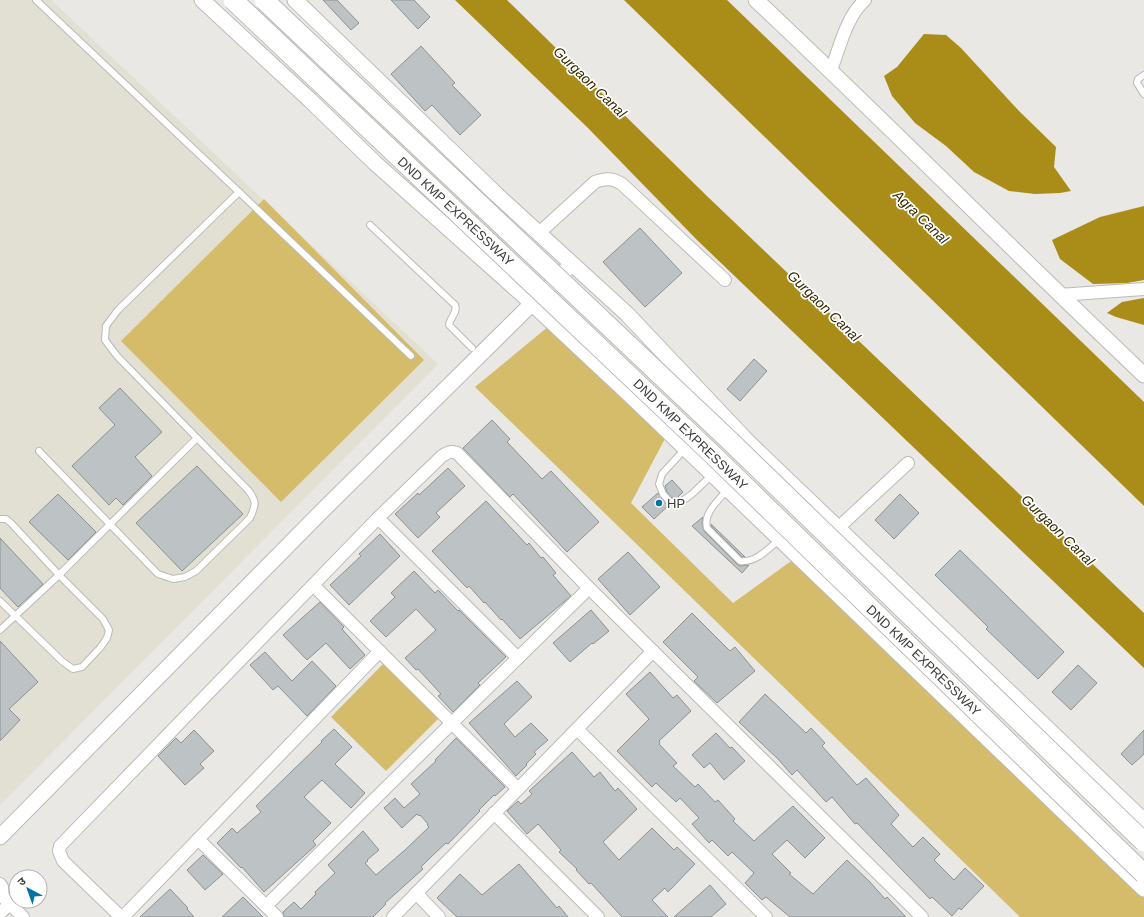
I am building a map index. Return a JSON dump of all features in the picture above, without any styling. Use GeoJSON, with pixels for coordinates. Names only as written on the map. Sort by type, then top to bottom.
{"type":"FeatureCollection","features":[{"type":"Feature","properties":{"kind":"highway","name":"DND KMP EXPRESSWAY"},"geometry":{"type":"LineString","coordinates":[[234,0],[713,455],[1144,874]]}},
{"type":"Feature","properties":{"kind":"highway","name":"DND KMP EXPRESSWAY"},"geometry":{"type":"LineString","coordinates":[[264,0],[735,446],[1144,842]]}},
{"type":"Feature","properties":{"kind":"street"},"geometry":{"type":"LineString","coordinates":[[202,0],[311,101],[375,163],[528,300],[686,448],[1144,889]]}},
{"type":"Feature","properties":{"kind":"street"},"geometry":{"type":"LineString","coordinates":[[295,0],[385,88],[627,314],[748,442],[1144,821]]}},
{"type":"Feature","properties":{"kind":"street"},"geometry":{"type":"LineString","coordinates":[[756,0],[831,70],[1059,295],[1144,376]]}},
{"type":"Feature","properties":{"kind":"street"},"geometry":{"type":"LineString","coordinates":[[831,70],[853,13],[865,0]]}},
{"type":"Feature","properties":{"kind":"street"},"geometry":{"type":"LineString","coordinates":[[539,233],[596,182],[605,179],[614,179],[622,184],[725,280]]}},
{"type":"Feature","properties":{"kind":"street"},"geometry":{"type":"LineString","coordinates":[[0,824],[472,348],[528,300],[538,298],[568,260]]}},
{"type":"Feature","properties":{"kind":"street"},"geometry":{"type":"LineString","coordinates":[[1059,295],[1144,289]]}},
{"type":"Feature","properties":{"kind":"street"},"geometry":{"type":"LineString","coordinates":[[0,837],[528,300]]}},
{"type":"Feature","properties":{"kind":"street"},"geometry":{"type":"LineString","coordinates":[[380,651],[122,917],[60,857],[60,846],[378,518],[442,456],[447,452],[452,452],[457,453],[589,588],[922,917]]}},
{"type":"Feature","properties":{"kind":"street"},"geometry":{"type":"LineString","coordinates":[[838,528],[908,463]]}},
{"type":"Feature","properties":{"kind":"street"},"geometry":{"type":"LineString","coordinates":[[378,518],[518,658]]}},
{"type":"Feature","properties":{"kind":"street"},"geometry":{"type":"LineString","coordinates":[[313,585],[518,789]]}},
{"type":"Feature","properties":{"kind":"street"},"geometry":{"type":"LineString","coordinates":[[266,906],[589,588]]}},
{"type":"Feature","properties":{"kind":"street"},"geometry":{"type":"LineString","coordinates":[[393,917],[653,651]]}},
{"type":"Feature","properties":{"kind":"street"},"geometry":{"type":"LineString","coordinates":[[577,729],[766,917]]}},
{"type":"Feature","properties":{"kind":"street"},"geometry":{"type":"LineString","coordinates":[[494,814],[598,917]]}},
{"type":"Feature","properties":{"kind":"street"},"geometry":{"type":"LineString","coordinates":[[198,839],[277,917]]}},
{"type":"Feature","properties":{"kind":"street"},"geometry":{"type":"LineString","coordinates":[[0,884],[4,899],[0,913]]}},
{"type":"Feature","properties":{"kind":"street"},"geometry":{"type":"LineString","coordinates":[[416,894],[439,917]]}},
{"type":"Feature","properties":{"kind":"street"},"geometry":{"type":"LineString","coordinates":[[4,899],[23,917]]}},
{"type":"Feature","properties":{"kind":"lane"},"geometry":{"type":"LineString","coordinates":[[36,0],[411,356]]}},
{"type":"Feature","properties":{"kind":"lane"},"geometry":{"type":"LineString","coordinates":[[1144,75],[1138,79],[1137,83],[1144,94]]}},
{"type":"Feature","properties":{"kind":"lane"},"geometry":{"type":"LineString","coordinates":[[39,451],[158,574],[164,577],[173,579],[184,577],[196,571],[250,518],[255,508],[255,498],[117,356],[105,340],[106,326],[118,310],[239,192]]}},
{"type":"Feature","properties":{"kind":"lane"},"geometry":{"type":"LineString","coordinates":[[370,225],[456,305],[456,311],[449,325],[472,348]]}},
{"type":"Feature","properties":{"kind":"lane"},"geometry":{"type":"LineString","coordinates":[[0,630],[59,575],[197,438]]}},
{"type":"Feature","properties":{"kind":"lane"},"geometry":{"type":"LineString","coordinates":[[686,448],[662,474],[659,484],[663,494],[670,502],[681,502],[692,494],[713,474]]}},
{"type":"Feature","properties":{"kind":"lane"},"geometry":{"type":"LineString","coordinates":[[728,488],[707,515],[706,523],[707,528],[740,561],[746,562],[756,558],[780,539]]}},
{"type":"Feature","properties":{"kind":"lane"},"geometry":{"type":"LineString","coordinates":[[0,519],[6,519],[11,523],[59,575],[103,619],[109,630],[107,638],[100,648],[82,667],[73,669],[63,662],[0,601]]}},
{"type":"Feature","properties":{"kind":"shaded area"},"geometry":{"type":"Polygon","coordinates":[[[0,0],[51,0],[438,364],[0,805],[0,0]]]}},
{"type":"Feature","properties":{"kind":"shaded area"},"geometry":{"type":"Polygon","coordinates":[[[264,199],[424,360],[281,502],[121,341],[264,199]]]}},
{"type":"Feature","properties":{"kind":"shaded area"},"geometry":{"type":"Polygon","coordinates":[[[555,321],[668,433],[631,503],[733,603],[794,559],[1144,897],[1144,917],[1020,917],[475,387],[555,321]]]}},
{"type":"Feature","properties":{"kind":"shaded area"},"geometry":{"type":"Polygon","coordinates":[[[385,662],[440,717],[386,771],[331,717],[385,662]]]}},
{"type":"Feature","properties":{"kind":"water","name":"Gurgaon Canal"},"geometry":{"type":"Polygon","coordinates":[[[455,0],[507,0],[709,198],[1144,613],[1144,668],[697,240],[588,128],[455,0]]]}},
{"type":"Feature","properties":{"kind":"water","name":"Agra Canal"},"geometry":{"type":"Polygon","coordinates":[[[624,0],[727,0],[1144,402],[1144,506],[624,0]]]}},
{"type":"Feature","properties":{"kind":"water"},"geometry":{"type":"Polygon","coordinates":[[[924,34],[946,35],[961,48],[1019,111],[1056,147],[1054,167],[1071,191],[1035,194],[1009,191],[974,172],[946,146],[915,123],[892,96],[884,76],[897,67],[924,34]]]}},
{"type":"Feature","properties":{"kind":"water"},"geometry":{"type":"Polygon","coordinates":[[[1144,206],[1144,280],[1127,283],[1093,284],[1060,259],[1052,240],[1100,217],[1144,206]]]}},
{"type":"Feature","properties":{"kind":"water"},"geometry":{"type":"Polygon","coordinates":[[[1144,298],[1144,325],[1107,313],[1122,302],[1144,298]]]}},
{"type":"Feature","properties":{"kind":"building"},"geometry":{"type":"Polygon","coordinates":[[[323,0],[337,0],[359,23],[351,30],[323,0]]]}},
{"type":"Feature","properties":{"kind":"building"},"geometry":{"type":"Polygon","coordinates":[[[391,0],[414,0],[430,17],[418,29],[391,0]]]}},
{"type":"Feature","properties":{"kind":"building"},"geometry":{"type":"Polygon","coordinates":[[[421,46],[455,83],[452,85],[481,115],[460,135],[432,105],[425,111],[391,74],[421,46]]]}},
{"type":"Feature","properties":{"kind":"building"},"geometry":{"type":"Polygon","coordinates":[[[640,228],[682,273],[645,307],[603,262],[640,228]]]}},
{"type":"Feature","properties":{"kind":"building"},"geometry":{"type":"Polygon","coordinates":[[[754,359],[767,371],[740,401],[727,389],[754,359]]]}},
{"type":"Feature","properties":{"kind":"building"},"geometry":{"type":"Polygon","coordinates":[[[120,388],[162,432],[135,457],[152,476],[123,505],[116,498],[109,505],[72,466],[115,425],[99,408],[120,388]]]}},
{"type":"Feature","properties":{"kind":"building"},"geometry":{"type":"Polygon","coordinates":[[[492,420],[510,439],[507,442],[542,479],[551,471],[599,522],[567,552],[513,494],[510,497],[463,448],[492,420]]]}},
{"type":"Feature","properties":{"kind":"building"},"geometry":{"type":"Polygon","coordinates":[[[197,466],[243,514],[182,571],[136,523],[197,466]]]}},
{"type":"Feature","properties":{"kind":"building"},"geometry":{"type":"Polygon","coordinates":[[[448,468],[465,486],[436,513],[440,517],[418,538],[395,514],[418,493],[419,495],[448,468]]]}},
{"type":"Feature","properties":{"kind":"building"},"geometry":{"type":"Polygon","coordinates":[[[672,480],[683,492],[677,498],[672,498],[667,492],[665,486],[672,480]]]}},
{"type":"Feature","properties":{"kind":"building"},"geometry":{"type":"Polygon","coordinates":[[[658,493],[668,506],[654,519],[642,507],[658,493]]]}},
{"type":"Feature","properties":{"kind":"building"},"geometry":{"type":"Polygon","coordinates":[[[58,494],[96,532],[68,560],[29,522],[58,494]]]}},
{"type":"Feature","properties":{"kind":"building"},"geometry":{"type":"Polygon","coordinates":[[[900,494],[919,513],[894,539],[875,520],[900,494]]]}},
{"type":"Feature","properties":{"kind":"building"},"geometry":{"type":"Polygon","coordinates":[[[486,501],[527,545],[529,543],[541,558],[543,557],[556,573],[553,575],[571,596],[520,639],[469,586],[467,588],[432,551],[486,501]]]}},
{"type":"Feature","properties":{"kind":"building"},"geometry":{"type":"Polygon","coordinates":[[[703,517],[702,523],[704,531],[737,564],[740,566],[749,565],[742,573],[692,526],[703,517]]]}},
{"type":"Feature","properties":{"kind":"building"},"geometry":{"type":"Polygon","coordinates":[[[711,524],[745,557],[742,557],[711,526],[711,524]]]}},
{"type":"Feature","properties":{"kind":"building"},"geometry":{"type":"Polygon","coordinates":[[[380,534],[400,556],[349,605],[330,585],[361,556],[359,554],[380,534]]]}},
{"type":"Feature","properties":{"kind":"building"},"geometry":{"type":"Polygon","coordinates":[[[0,538],[43,584],[18,607],[0,588],[0,538]]]}},
{"type":"Feature","properties":{"kind":"building"},"geometry":{"type":"Polygon","coordinates":[[[960,550],[1064,652],[1038,679],[986,629],[988,627],[935,575],[960,550]]]}},
{"type":"Feature","properties":{"kind":"building"},"geometry":{"type":"Polygon","coordinates":[[[628,552],[660,587],[630,615],[598,579],[628,552]]]}},
{"type":"Feature","properties":{"kind":"building"},"geometry":{"type":"Polygon","coordinates":[[[414,571],[435,593],[438,590],[506,657],[478,683],[480,685],[453,712],[438,696],[441,694],[418,669],[416,670],[405,658],[436,630],[416,609],[386,637],[370,621],[395,597],[391,593],[414,571]]]}},
{"type":"Feature","properties":{"kind":"building"},"geometry":{"type":"Polygon","coordinates":[[[320,602],[344,627],[342,629],[365,655],[350,669],[326,643],[307,660],[283,635],[320,602]]]}},
{"type":"Feature","properties":{"kind":"building"},"geometry":{"type":"Polygon","coordinates":[[[591,610],[609,631],[570,662],[553,643],[591,610]]]}},
{"type":"Feature","properties":{"kind":"building"},"geometry":{"type":"Polygon","coordinates":[[[692,613],[730,651],[735,647],[755,671],[717,703],[694,681],[698,677],[663,642],[692,613]]]}},
{"type":"Feature","properties":{"kind":"building"},"geometry":{"type":"Polygon","coordinates":[[[0,641],[38,682],[9,709],[20,720],[0,741],[0,641]]]}},
{"type":"Feature","properties":{"kind":"building"},"geometry":{"type":"Polygon","coordinates":[[[265,652],[292,681],[312,661],[336,686],[307,716],[278,686],[273,690],[250,665],[265,652]]]}},
{"type":"Feature","properties":{"kind":"building"},"geometry":{"type":"Polygon","coordinates":[[[1078,665],[1097,683],[1071,710],[1052,692],[1078,665]]]}},
{"type":"Feature","properties":{"kind":"building"},"geometry":{"type":"Polygon","coordinates":[[[650,672],[673,698],[677,695],[691,711],[659,741],[659,744],[677,763],[673,766],[695,787],[698,784],[715,802],[718,800],[735,819],[733,821],[754,841],[793,806],[825,838],[805,858],[787,840],[772,854],[791,873],[789,874],[813,894],[847,860],[885,899],[887,897],[906,917],[790,917],[766,897],[762,900],[745,883],[754,873],[732,852],[728,856],[712,840],[709,843],[692,824],[699,818],[680,798],[676,802],[656,783],[652,787],[617,751],[649,719],[626,694],[650,672]]]}},
{"type":"Feature","properties":{"kind":"building"},"geometry":{"type":"Polygon","coordinates":[[[517,681],[532,697],[504,724],[515,737],[531,723],[548,740],[534,752],[536,754],[516,776],[469,723],[517,681]]]}},
{"type":"Feature","properties":{"kind":"building"},"geometry":{"type":"Polygon","coordinates":[[[765,694],[806,733],[811,728],[825,743],[822,746],[857,785],[866,778],[899,815],[891,824],[913,847],[923,837],[940,854],[934,860],[954,880],[965,868],[984,886],[961,910],[959,908],[952,916],[932,897],[930,899],[857,823],[855,824],[832,797],[826,802],[797,770],[792,775],[778,759],[739,722],[765,694]]]}},
{"type":"Feature","properties":{"kind":"building"},"geometry":{"type":"Polygon","coordinates":[[[334,729],[352,747],[335,764],[365,793],[351,808],[322,780],[304,797],[331,823],[313,841],[316,845],[264,892],[242,867],[241,868],[217,843],[232,828],[237,833],[261,812],[256,806],[334,729]]]}},
{"type":"Feature","properties":{"kind":"building"},"geometry":{"type":"Polygon","coordinates":[[[194,730],[214,751],[200,764],[204,768],[185,785],[158,756],[176,738],[181,743],[194,730]]]}},
{"type":"Feature","properties":{"kind":"building"},"geometry":{"type":"Polygon","coordinates":[[[1144,730],[1144,754],[1132,765],[1121,754],[1144,730]]]}},
{"type":"Feature","properties":{"kind":"building"},"geometry":{"type":"Polygon","coordinates":[[[716,733],[745,761],[724,780],[710,763],[704,768],[692,755],[716,733]]]}},
{"type":"Feature","properties":{"kind":"building"},"geometry":{"type":"Polygon","coordinates":[[[456,738],[505,787],[495,796],[494,795],[479,810],[480,811],[448,844],[446,843],[432,856],[421,867],[423,869],[385,903],[386,904],[373,917],[284,917],[283,912],[294,902],[301,909],[316,894],[315,892],[335,873],[328,865],[363,831],[379,850],[365,863],[376,875],[429,827],[420,815],[419,816],[417,814],[402,828],[384,808],[395,798],[404,808],[420,794],[411,784],[436,761],[435,760],[456,738]]]}},
{"type":"Feature","properties":{"kind":"building"},"geometry":{"type":"Polygon","coordinates":[[[572,752],[594,777],[600,772],[615,791],[618,788],[637,809],[603,842],[619,860],[652,828],[674,850],[677,847],[695,864],[668,892],[665,888],[652,900],[668,917],[622,917],[591,883],[589,884],[576,870],[577,869],[559,852],[561,850],[538,824],[527,834],[507,811],[518,801],[521,804],[532,794],[529,791],[572,752]]]}},
{"type":"Feature","properties":{"kind":"building"},"geometry":{"type":"Polygon","coordinates":[[[203,855],[223,874],[205,890],[187,870],[203,855]]]}},
{"type":"Feature","properties":{"kind":"building"},"geometry":{"type":"Polygon","coordinates":[[[519,864],[557,908],[559,906],[568,917],[457,917],[437,898],[460,874],[482,895],[519,864]]]}},
{"type":"Feature","properties":{"kind":"building"},"geometry":{"type":"Polygon","coordinates":[[[710,885],[726,904],[711,917],[674,917],[710,885]]]}},
{"type":"Feature","properties":{"kind":"building"},"geometry":{"type":"Polygon","coordinates":[[[170,889],[188,908],[187,909],[194,917],[140,917],[170,889]]]}},
{"type":"Feature","properties":{"kind":"building"},"geometry":{"type":"Polygon","coordinates":[[[243,897],[263,917],[222,917],[243,897]]]}},
{"type":"Feature","properties":{"kind":"place","name":"HP"},"geometry":{"type":"Point","coordinates":[659,503]}}]}
